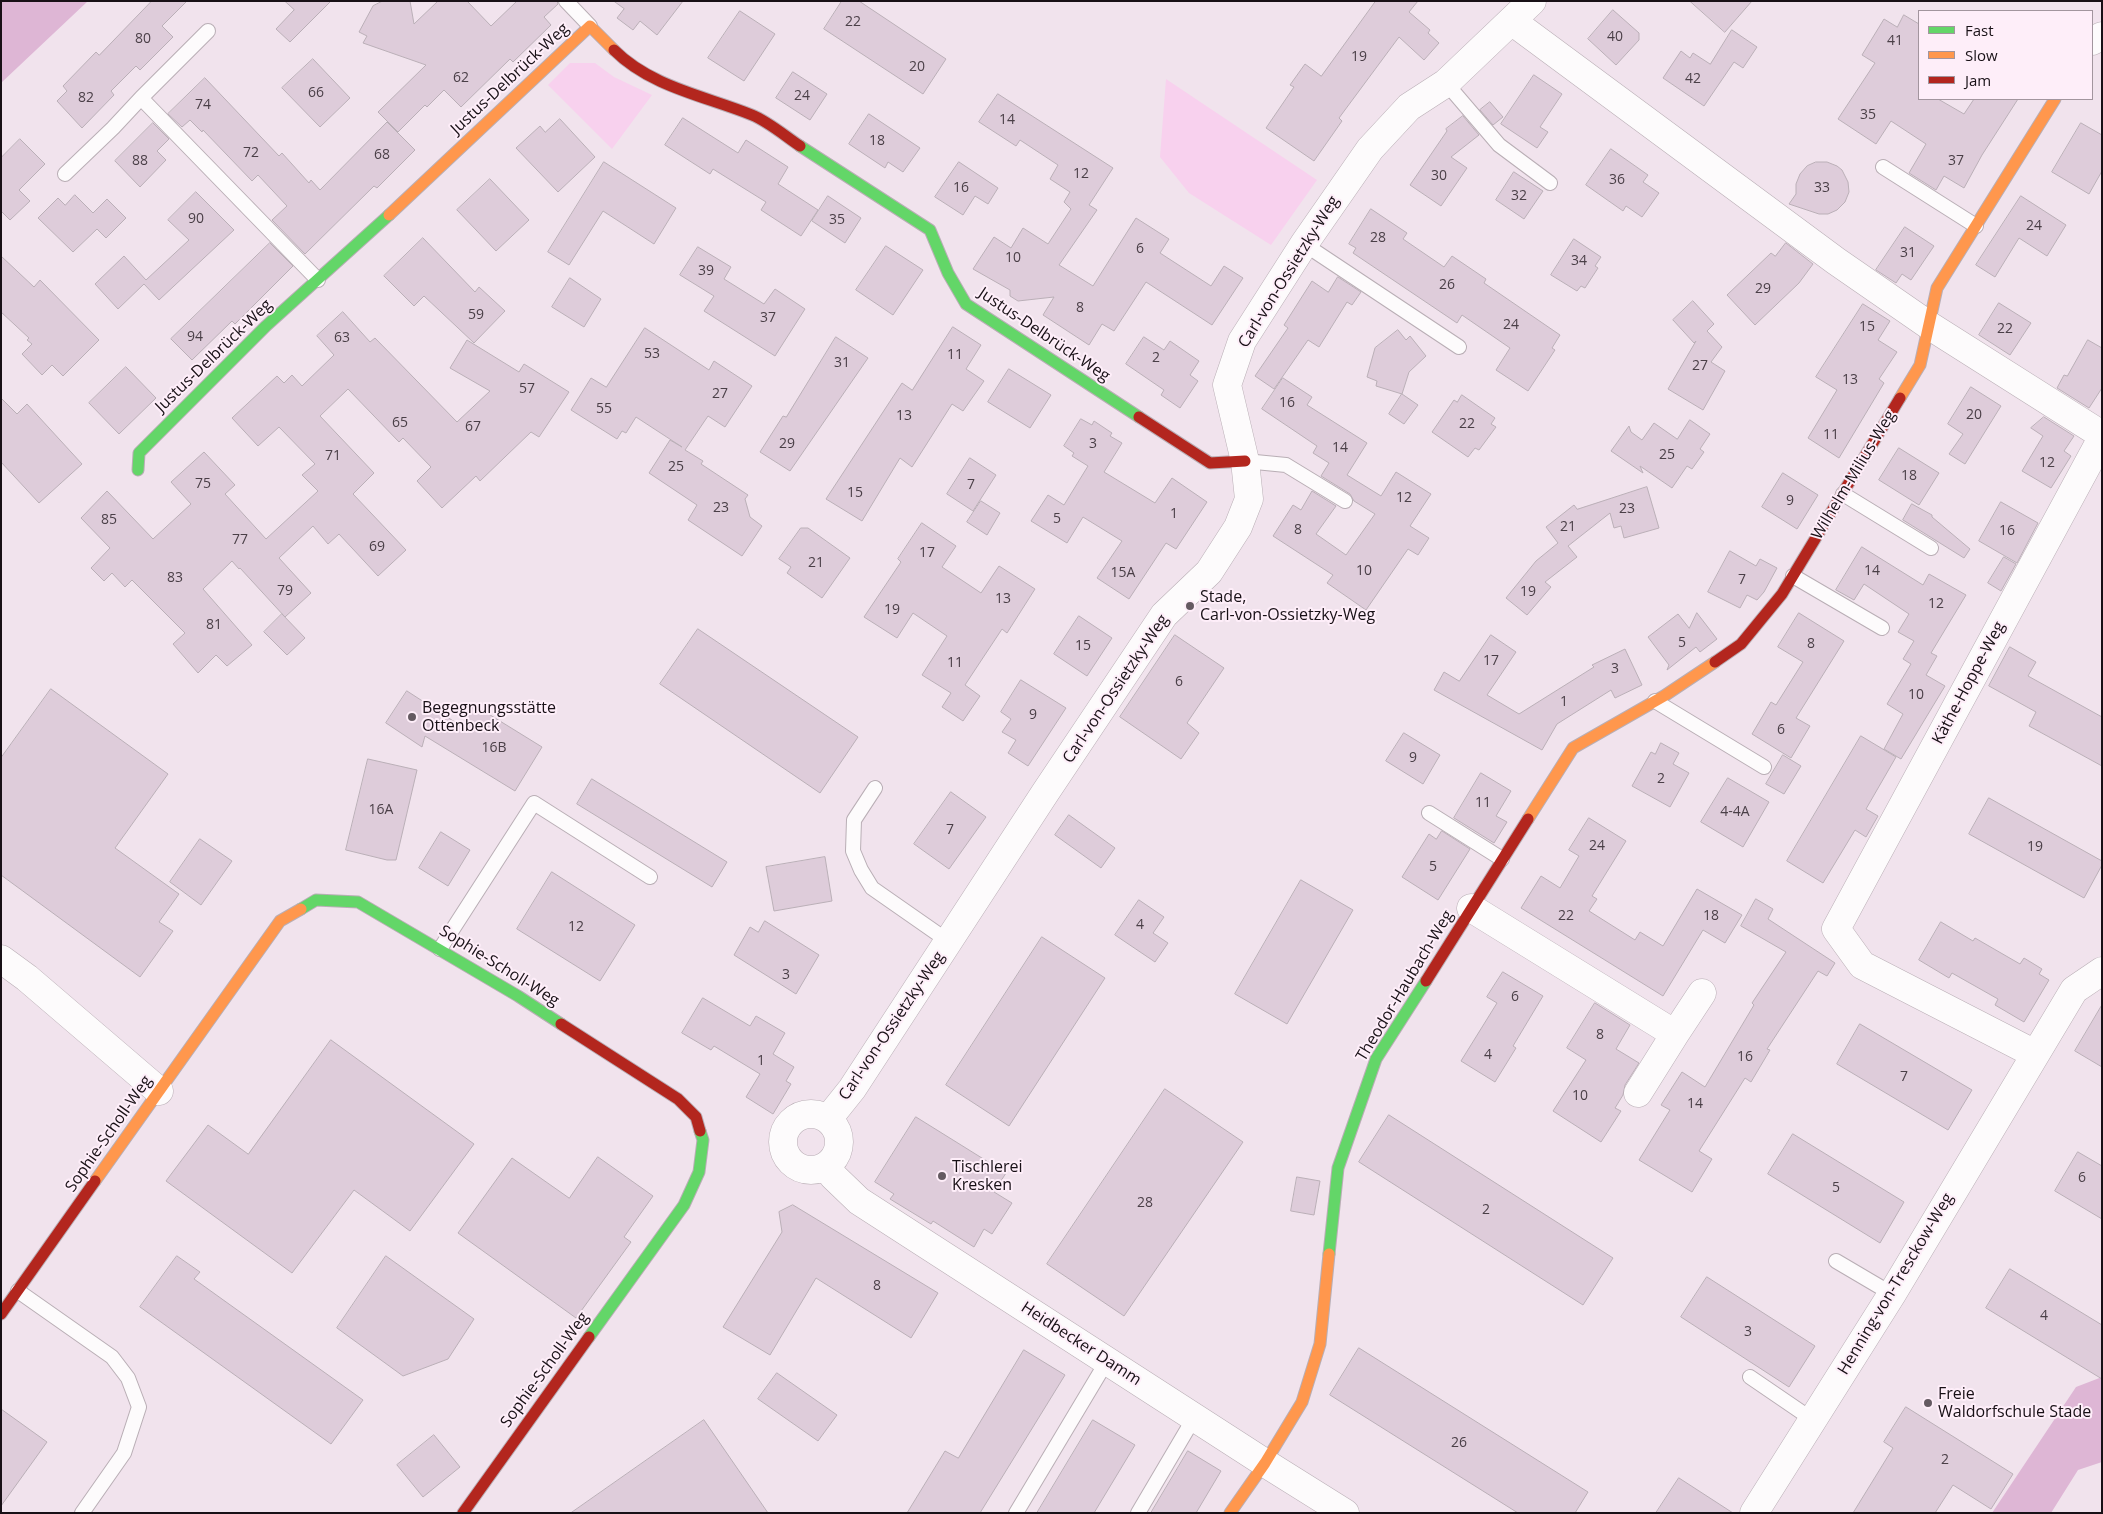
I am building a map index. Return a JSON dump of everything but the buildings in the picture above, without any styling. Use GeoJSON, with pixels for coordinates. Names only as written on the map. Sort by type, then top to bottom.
{"type":"FeatureCollection","features":[{"type":"Feature","properties":{"kind":"street","name":"Carl-von-Ossietzky-Weg"},"geometry":{"type":"LineString","coordinates":[[828,1119],[852,1089],[1164,615],[1209,572],[1238,527],[1248,499],[1245,461],[1227,385],[1242,342],[1304,244],[1370,149],[1409,107],[1446,83],[1513,22],[1532,1]]}},
{"type":"Feature","properties":{"kind":"street"},"geometry":{"type":"LineString","coordinates":[[1513,22],[1836,261],[1930,326],[2102,437]]}},
{"type":"Feature","properties":{"kind":"street","name":"Justus-Delbrück-Weg"},"geometry":{"type":"LineString","coordinates":[[138,470],[139,453],[266,326],[318,280],[590,26],[629,64],[666,84],[754,116],[930,230],[948,273],[966,304],[1210,463],[1245,461]]}},
{"type":"Feature","properties":{"kind":"street","name":"Wilhelm-Milius-Weg"},"geometry":{"type":"LineString","coordinates":[[1557,772],[1573,748],[1654,701],[1741,644],[1782,594],[1920,365],[1938,288],[2054,100]]}},
{"type":"Feature","properties":{"kind":"street","name":"Käthe-Hoppe-Weg"},"geometry":{"type":"LineString","coordinates":[[2035,1054],[1862,965],[1836,929],[2102,437]]}},
{"type":"Feature","properties":{"kind":"street","name":"Theodor-Haubach-Weg"},"geometry":{"type":"LineString","coordinates":[[1230,1513],[1265,1463],[1302,1402],[1320,1344],[1338,1168],[1376,1059],[1557,772]]}},
{"type":"Feature","properties":{"kind":"street","name":"Sophie-Scholl-Weg"},"geometry":{"type":"LineString","coordinates":[[1,1314],[280,921],[316,900],[358,902],[518,996],[678,1099],[696,1117],[703,1140],[699,1172],[684,1205],[463,1513]]}},
{"type":"Feature","properties":{"kind":"street"},"geometry":{"type":"LineString","coordinates":[[1471,908],[1675,1034]]}},
{"type":"Feature","properties":{"kind":"street"},"geometry":{"type":"LineString","coordinates":[[1,959],[27,978],[159,1091]]}},
{"type":"Feature","properties":{"kind":"street","name":"Henning-von-Tresckow-Weg"},"geometry":{"type":"LineString","coordinates":[[1754,1513],[1892,1294],[2074,990],[2102,971]]}},
{"type":"Feature","properties":{"kind":"street"},"geometry":{"type":"LineString","coordinates":[[1638,1093],[1702,993]]}},
{"type":"Feature","properties":{"kind":"street"},"geometry":{"type":"LineString","coordinates":[[810,1113],[819,1114],[835,1125],[840,1142],[834,1159],[828,1165],[810,1171],[801,1169],[787,1157],[783,1138],[786,1129],[792,1121],[810,1113]]}},
{"type":"Feature","properties":{"kind":"street","name":"Heidbecker Damm"},"geometry":{"type":"LineString","coordinates":[[828,1165],[837,1181],[860,1201],[1194,1418],[1345,1513]]}},
{"type":"Feature","properties":{"kind":"lane"},"geometry":{"type":"LineString","coordinates":[[566,1],[590,26]]}},
{"type":"Feature","properties":{"kind":"lane"},"geometry":{"type":"LineString","coordinates":[[65,174],[208,31]]}},
{"type":"Feature","properties":{"kind":"lane"},"geometry":{"type":"LineString","coordinates":[[1446,83],[1499,145],[1550,183]]}},
{"type":"Feature","properties":{"kind":"lane"},"geometry":{"type":"LineString","coordinates":[[141,98],[318,280]]}},
{"type":"Feature","properties":{"kind":"lane"},"geometry":{"type":"LineString","coordinates":[[1883,167],[1976,226]]}},
{"type":"Feature","properties":{"kind":"lane"},"geometry":{"type":"LineString","coordinates":[[1304,244],[1459,347]]}},
{"type":"Feature","properties":{"kind":"lane"},"geometry":{"type":"LineString","coordinates":[[1245,461],[1286,465],[1345,502]]}},
{"type":"Feature","properties":{"kind":"lane"},"geometry":{"type":"LineString","coordinates":[[1843,494],[1931,548]]}},
{"type":"Feature","properties":{"kind":"lane"},"geometry":{"type":"LineString","coordinates":[[1793,576],[1882,628]]}},
{"type":"Feature","properties":{"kind":"lane"},"geometry":{"type":"LineString","coordinates":[[1654,701],[1764,767]]}},
{"type":"Feature","properties":{"kind":"lane"},"geometry":{"type":"LineString","coordinates":[[875,788],[854,820],[853,850],[861,870],[872,888],[948,941]]}},
{"type":"Feature","properties":{"kind":"lane"},"geometry":{"type":"LineString","coordinates":[[440,949],[534,803],[650,877]]}},
{"type":"Feature","properties":{"kind":"lane"},"geometry":{"type":"LineString","coordinates":[[1429,813],[1502,859]]}},
{"type":"Feature","properties":{"kind":"lane"},"geometry":{"type":"LineString","coordinates":[[1836,1262],[1892,1294]]}},
{"type":"Feature","properties":{"kind":"lane"},"geometry":{"type":"LineString","coordinates":[[18,1291],[112,1357],[128,1378],[139,1407],[124,1453],[82,1513]]}},
{"type":"Feature","properties":{"kind":"lane"},"geometry":{"type":"LineString","coordinates":[[1016,1513],[1107,1361]]}},
{"type":"Feature","properties":{"kind":"lane"},"geometry":{"type":"LineString","coordinates":[[1750,1377],[1813,1420]]}},
{"type":"Feature","properties":{"kind":"lane"},"geometry":{"type":"LineString","coordinates":[[1138,1513],[1194,1418]]}},
{"type":"Feature","properties":{"kind":"shaded area"},"geometry":{"type":"Polygon","coordinates":[[[1,1],[88,1],[1,83],[1,1]]]}},
{"type":"Feature","properties":{"kind":"shaded area"},"geometry":{"type":"Polygon","coordinates":[[[570,63],[595,63],[614,77],[652,95],[612,149],[548,85],[570,63]]]}},
{"type":"Feature","properties":{"kind":"shaded area"},"geometry":{"type":"Polygon","coordinates":[[[1166,79],[1317,180],[1271,245],[1189,193],[1160,157],[1166,79]]]}},
{"type":"Feature","properties":{"kind":"shaded area"},"geometry":{"type":"Polygon","coordinates":[[[2102,1377],[2102,1462],[2078,1470],[2051,1513],[1992,1513],[2076,1387],[2102,1377]]]}},
{"type":"Feature","properties":{"kind":"traffic: fast"},"geometry":{"type":"LineString","coordinates":[[800,146],[930,230],[948,273],[966,304],[1139,417]]}},
{"type":"Feature","properties":{"kind":"traffic: fast"},"geometry":{"type":"LineString","coordinates":[[138,470],[139,453],[266,326],[389,215]]}},
{"type":"Feature","properties":{"kind":"traffic: fast"},"geometry":{"type":"LineString","coordinates":[[301,909],[316,900],[358,902],[518,996],[561,1024]]}},
{"type":"Feature","properties":{"kind":"traffic: fast"},"geometry":{"type":"LineString","coordinates":[[1329,1254],[1338,1168],[1376,1059],[1426,981]]}},
{"type":"Feature","properties":{"kind":"traffic: fast"},"geometry":{"type":"LineString","coordinates":[[589,1337],[684,1205],[699,1172],[703,1140],[700,1131]]}},
{"type":"Feature","properties":{"kind":"traffic: slow"},"geometry":{"type":"LineString","coordinates":[[389,215],[590,26],[614,50]]}},
{"type":"Feature","properties":{"kind":"traffic: slow"},"geometry":{"type":"LineString","coordinates":[[1900,398],[1920,365],[1937,288],[2054,100]]}},
{"type":"Feature","properties":{"kind":"traffic: slow"},"geometry":{"type":"LineString","coordinates":[[1528,819],[1573,748],[1664,696],[1715,662]]}},
{"type":"Feature","properties":{"kind":"traffic: slow"},"geometry":{"type":"LineString","coordinates":[[95,1181],[280,921],[301,909]]}},
{"type":"Feature","properties":{"kind":"traffic: slow"},"geometry":{"type":"LineString","coordinates":[[1230,1513],[1265,1463],[1302,1402],[1320,1344],[1329,1254]]}},
{"type":"Feature","properties":{"kind":"traffic: jam"},"geometry":{"type":"LineString","coordinates":[[614,50],[629,63],[662,82],[752,115],[771,125],[800,146]]}},
{"type":"Feature","properties":{"kind":"traffic: jam"},"geometry":{"type":"LineString","coordinates":[[1715,662],[1741,644],[1782,594],[1900,398]]}},
{"type":"Feature","properties":{"kind":"traffic: jam"},"geometry":{"type":"LineString","coordinates":[[1139,417],[1210,463],[1245,461]]}},
{"type":"Feature","properties":{"kind":"traffic: jam"},"geometry":{"type":"LineString","coordinates":[[1426,981],[1528,819]]}},
{"type":"Feature","properties":{"kind":"traffic: jam"},"geometry":{"type":"LineString","coordinates":[[561,1024],[678,1099],[696,1117],[700,1131]]}},
{"type":"Feature","properties":{"kind":"traffic: jam"},"geometry":{"type":"LineString","coordinates":[[1,1314],[95,1181]]}},
{"type":"Feature","properties":{"kind":"traffic: jam"},"geometry":{"type":"LineString","coordinates":[[463,1513],[589,1337]]}},
{"type":"Feature","properties":{"kind":"place","name":"Stade, Carl-von-Ossietzky-Weg"},"geometry":{"type":"Point","coordinates":[1190,606]}},
{"type":"Feature","properties":{"kind":"place","name":"Begegnungsstätte Ottenbeck"},"geometry":{"type":"Point","coordinates":[412,717]}},
{"type":"Feature","properties":{"kind":"place","name":"Tischlerei Kresken"},"geometry":{"type":"Point","coordinates":[942,1176]}},
{"type":"Feature","properties":{"kind":"place","name":"Freie Waldorfschule Stade"},"geometry":{"type":"Point","coordinates":[1928,1403]}}]}
